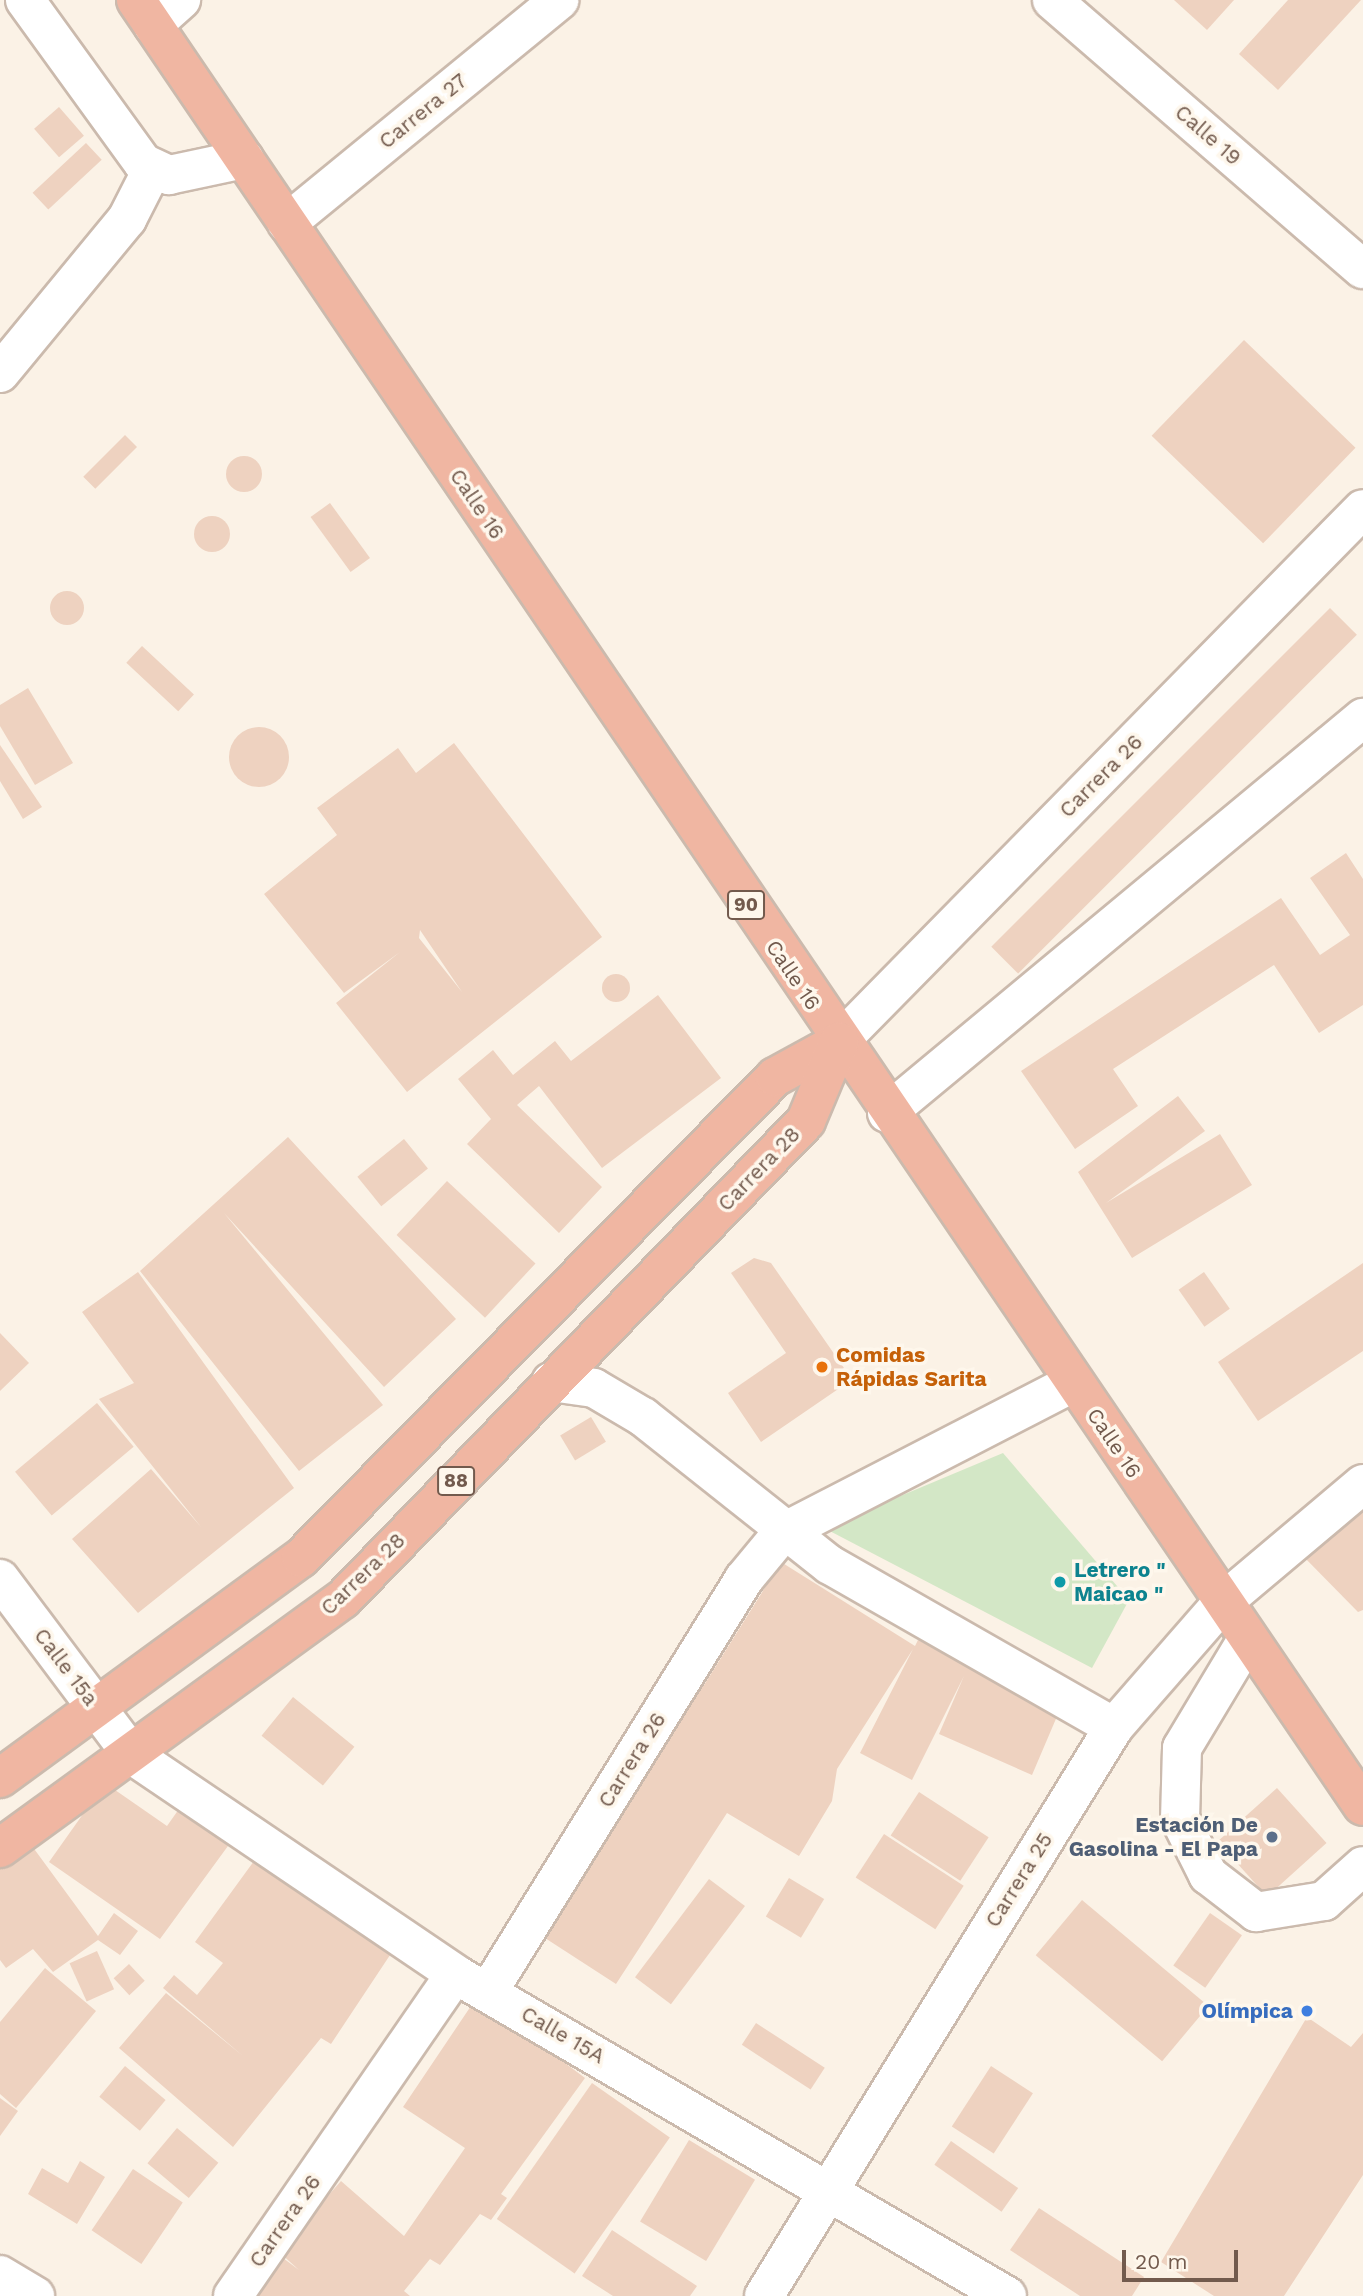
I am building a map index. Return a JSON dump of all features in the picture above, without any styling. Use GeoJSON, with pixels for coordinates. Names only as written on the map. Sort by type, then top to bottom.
{"type":"FeatureCollection","features":[{"type":"Feature","properties":{"kind":"highway","name":"Calle 16"},"geometry":{"type":"LineString","coordinates":[[144,12],[887,1113],[1363,1806]]}},
{"type":"Feature","properties":{"kind":"highway","name":"Carrera 28"},"geometry":{"type":"LineString","coordinates":[[0,1848],[132,1755],[343,1599],[806,1121],[839,1042]]}},
{"type":"Feature","properties":{"kind":"highway"},"geometry":{"type":"LineString","coordinates":[[0,1778],[301,1558],[775,1077],[839,1042]]}},
{"type":"Feature","properties":{"kind":"street"},"geometry":{"type":"LineString","coordinates":[[25,0],[143,163],[169,175],[244,159]]}},
{"type":"Feature","properties":{"kind":"street"},"geometry":{"type":"LineString","coordinates":[[144,12],[181,0]]}},
{"type":"Feature","properties":{"kind":"street","name":"Carrera 27"},"geometry":{"type":"LineString","coordinates":[[287,223],[559,0]]}},
{"type":"Feature","properties":{"kind":"street","name":"Calle 19"},"geometry":{"type":"LineString","coordinates":[[1052,0],[1363,269]]}},
{"type":"Feature","properties":{"kind":"street"},"geometry":{"type":"LineString","coordinates":[[0,373],[127,219],[153,168]]}},
{"type":"Feature","properties":{"kind":"street","name":"Carrera 26"},"geometry":{"type":"LineString","coordinates":[[839,1042],[1363,509]]}},
{"type":"Feature","properties":{"kind":"street"},"geometry":{"type":"LineString","coordinates":[[887,1113],[1363,719]]}},
{"type":"Feature","properties":{"kind":"street"},"geometry":{"type":"LineString","coordinates":[[551,1382],[594,1388],[643,1417],[782,1533],[1114,1727]]}},
{"type":"Feature","properties":{"kind":"street"},"geometry":{"type":"LineString","coordinates":[[782,1533],[1073,1382]]}},
{"type":"Feature","properties":{"kind":"street","name":"Carrera 25"},"geometry":{"type":"LineString","coordinates":[[764,2296],[1114,1727],[1223,1602],[1363,1484]]}},
{"type":"Feature","properties":{"kind":"street","name":"Carrera 26"},"geometry":{"type":"LineString","coordinates":[[488,1992],[744,1579],[782,1533]]}},
{"type":"Feature","properties":{"kind":"street","name":"Calle 15a"},"geometry":{"type":"LineString","coordinates":[[0,1579],[132,1755]]}},
{"type":"Feature","properties":{"kind":"street"},"geometry":{"type":"LineString","coordinates":[[1248,1638],[1182,1748],[1180,1819],[1209,1875],[1256,1912],[1324,1901],[1363,1866]]}},
{"type":"Feature","properties":{"kind":"street","name":"Calle 15A"},"geometry":{"type":"LineString","coordinates":[[132,1755],[455,1974],[830,2188],[1007,2296]]}},
{"type":"Feature","properties":{"kind":"street","name":"Carrera 26"},"geometry":{"type":"LineString","coordinates":[[233,2296],[455,1974]]}},
{"type":"Feature","properties":{"kind":"street"},"geometry":{"type":"LineString","coordinates":[[0,2275],[35,2296]]}},
{"type":"Feature","properties":{"kind":"green space"},"geometry":{"type":"Polygon","coordinates":[[[1003,1453],[1129,1600],[1092,1668],[824,1528],[1003,1453]]]}},
{"type":"Feature","properties":{"kind":"building"},"geometry":{"type":"Polygon","coordinates":[[[1174,0],[1234,0],[1207,30],[1174,0]]]}},
{"type":"Feature","properties":{"kind":"building"},"geometry":{"type":"Polygon","coordinates":[[[1288,0],[1361,0],[1278,90],[1239,54],[1288,0]]]}},
{"type":"Feature","properties":{"kind":"building"},"geometry":{"type":"Polygon","coordinates":[[[59,107],[84,136],[59,157],[34,129],[59,107]]]}},
{"type":"Feature","properties":{"kind":"building"},"geometry":{"type":"Polygon","coordinates":[[[86,143],[102,160],[48,210],[33,193],[86,143]]]}},
{"type":"Feature","properties":{"kind":"building"},"geometry":{"type":"Polygon","coordinates":[[[1244,340],[1355,448],[1263,543],[1152,436],[1244,340]]]}},
{"type":"Feature","properties":{"kind":"building"},"geometry":{"type":"Polygon","coordinates":[[[125,435],[137,447],[95,489],[83,477],[125,435]]]}},
{"type":"Feature","properties":{"kind":"building"},"geometry":{"type":"Polygon","coordinates":[[[244,456],[257,461],[262,474],[257,487],[244,492],[231,487],[226,474],[231,461],[244,456]]]}},
{"type":"Feature","properties":{"kind":"building"},"geometry":{"type":"Polygon","coordinates":[[[330,503],[370,558],[351,572],[311,517],[330,503]]]}},
{"type":"Feature","properties":{"kind":"building"},"geometry":{"type":"Polygon","coordinates":[[[212,516],[225,521],[230,534],[225,547],[212,552],[199,547],[194,534],[199,521],[212,516]]]}},
{"type":"Feature","properties":{"kind":"building"},"geometry":{"type":"Polygon","coordinates":[[[67,591],[79,596],[84,608],[79,620],[67,625],[55,620],[50,608],[55,596],[67,591]]]}},
{"type":"Feature","properties":{"kind":"building"},"geometry":{"type":"Polygon","coordinates":[[[1330,608],[1357,635],[1018,974],[991,947],[1330,608]]]}},
{"type":"Feature","properties":{"kind":"building"},"geometry":{"type":"Polygon","coordinates":[[[142,646],[194,694],[178,711],[126,663],[142,646]]]}},
{"type":"Feature","properties":{"kind":"building"},"geometry":{"type":"Polygon","coordinates":[[[28,688],[73,763],[35,785],[0,726],[0,705],[28,688]]]}},
{"type":"Feature","properties":{"kind":"building"},"geometry":{"type":"Polygon","coordinates":[[[259,727],[280,736],[289,757],[280,778],[259,787],[238,778],[229,757],[238,736],[259,727]]]}},
{"type":"Feature","properties":{"kind":"building"},"geometry":{"type":"Polygon","coordinates":[[[454,743],[602,937],[407,1092],[336,1003],[400,952],[344,993],[264,894],[337,835],[317,808],[398,748],[416,773],[454,743]],[[420,930],[419,938],[462,992],[420,930]]]}},
{"type":"Feature","properties":{"kind":"building"},"geometry":{"type":"Polygon","coordinates":[[[0,745],[42,807],[23,819],[0,781],[0,745]]]}},
{"type":"Feature","properties":{"kind":"building"},"geometry":{"type":"Polygon","coordinates":[[[1346,853],[1363,879],[1363,1005],[1319,1033],[1274,965],[1113,1069],[1138,1106],[1075,1149],[1021,1071],[1281,898],[1320,955],[1350,935],[1310,878],[1346,853]]]}},
{"type":"Feature","properties":{"kind":"building"},"geometry":{"type":"Polygon","coordinates":[[[616,974],[626,978],[630,988],[626,998],[616,1002],[606,998],[602,988],[606,978],[616,974]]]}},
{"type":"Feature","properties":{"kind":"building"},"geometry":{"type":"Polygon","coordinates":[[[658,995],[721,1078],[602,1168],[539,1086],[517,1105],[602,1187],[559,1233],[467,1144],[491,1119],[458,1079],[493,1050],[513,1075],[555,1041],[571,1061],[658,995]]]}},
{"type":"Feature","properties":{"kind":"building"},"geometry":{"type":"Polygon","coordinates":[[[1178,1096],[1205,1131],[1106,1203],[1220,1134],[1252,1185],[1132,1258],[1078,1172],[1178,1096]]]}},
{"type":"Feature","properties":{"kind":"building"},"geometry":{"type":"Polygon","coordinates":[[[288,1137],[456,1319],[384,1387],[224,1213],[383,1405],[299,1471],[140,1271],[288,1137]]]}},
{"type":"Feature","properties":{"kind":"building"},"geometry":{"type":"Polygon","coordinates":[[[404,1139],[428,1169],[381,1206],[357,1177],[404,1139]]]}},
{"type":"Feature","properties":{"kind":"building"},"geometry":{"type":"Polygon","coordinates":[[[447,1181],[535,1264],[485,1318],[397,1235],[447,1181]]]}},
{"type":"Feature","properties":{"kind":"building"},"geometry":{"type":"Polygon","coordinates":[[[754,1258],[771,1263],[844,1368],[839,1371],[847,1383],[761,1442],[728,1393],[786,1353],[731,1273],[754,1258]]]}},
{"type":"Feature","properties":{"kind":"building"},"geometry":{"type":"Polygon","coordinates":[[[1363,1263],[1363,1351],[1258,1421],[1218,1362],[1363,1263]]]}},
{"type":"Feature","properties":{"kind":"building"},"geometry":{"type":"Polygon","coordinates":[[[138,1272],[294,1488],[138,1613],[72,1539],[151,1469],[201,1527],[99,1399],[134,1383],[82,1312],[138,1272]]]}},
{"type":"Feature","properties":{"kind":"building"},"geometry":{"type":"Polygon","coordinates":[[[1204,1272],[1230,1309],[1204,1327],[1179,1290],[1204,1272]]]}},
{"type":"Feature","properties":{"kind":"building"},"geometry":{"type":"Polygon","coordinates":[[[0,1333],[29,1363],[0,1391],[0,1333]]]}},
{"type":"Feature","properties":{"kind":"building"},"geometry":{"type":"Polygon","coordinates":[[[97,1403],[134,1447],[52,1515],[15,1472],[97,1403]]]}},
{"type":"Feature","properties":{"kind":"building"},"geometry":{"type":"Polygon","coordinates":[[[591,1417],[606,1442],[575,1460],[560,1436],[591,1417]]]}},
{"type":"Feature","properties":{"kind":"building"},"geometry":{"type":"Polygon","coordinates":[[[1363,1496],[1363,1610],[1358,1612],[1301,1554],[1363,1496]]]}},
{"type":"Feature","properties":{"kind":"building"},"geometry":{"type":"Polygon","coordinates":[[[781,1562],[915,1646],[918,1640],[1061,1707],[1032,1775],[939,1734],[964,1676],[912,1780],[860,1753],[913,1649],[837,1769],[832,1801],[799,1856],[727,1813],[616,1984],[528,1927],[670,1702],[704,1685],[781,1562]]]}},
{"type":"Feature","properties":{"kind":"building"},"geometry":{"type":"Polygon","coordinates":[[[293,1697],[354,1747],[323,1786],[262,1736],[293,1697]]]}},
{"type":"Feature","properties":{"kind":"building"},"geometry":{"type":"Polygon","coordinates":[[[105,1783],[167,1826],[186,1799],[236,1835],[160,1939],[49,1862],[105,1783]]]}},
{"type":"Feature","properties":{"kind":"building"},"geometry":{"type":"Polygon","coordinates":[[[1277,1788],[1327,1843],[1267,1897],[1218,1842],[1277,1788]]]}},
{"type":"Feature","properties":{"kind":"building"},"geometry":{"type":"Polygon","coordinates":[[[919,1792],[989,1837],[960,1881],[891,1836],[919,1792]]]}},
{"type":"Feature","properties":{"kind":"building"},"geometry":{"type":"Polygon","coordinates":[[[884,1834],[964,1886],[935,1929],[856,1878],[884,1834]]]}},
{"type":"Feature","properties":{"kind":"building"},"geometry":{"type":"Polygon","coordinates":[[[32,1846],[98,1936],[114,1913],[138,1931],[120,1955],[98,1940],[53,1972],[33,1949],[6,1968],[0,1960],[0,1869],[32,1846]]]}},
{"type":"Feature","properties":{"kind":"building"},"geometry":{"type":"Polygon","coordinates":[[[257,1857],[316,1904],[326,1890],[400,1940],[331,2044],[321,2038],[233,2147],[119,2048],[166,1993],[243,2056],[163,1988],[174,1975],[197,1995],[223,1963],[195,1942],[257,1857]]]}},
{"type":"Feature","properties":{"kind":"building"},"geometry":{"type":"Polygon","coordinates":[[[789,1878],[824,1899],[801,1938],[766,1917],[789,1878]]]}},
{"type":"Feature","properties":{"kind":"building"},"geometry":{"type":"Polygon","coordinates":[[[709,1879],[745,1906],[671,2004],[635,1977],[709,1879]]]}},
{"type":"Feature","properties":{"kind":"building"},"geometry":{"type":"Polygon","coordinates":[[[1082,1900],[1208,2006],[1162,2061],[1036,1955],[1082,1900]]]}},
{"type":"Feature","properties":{"kind":"building"},"geometry":{"type":"Polygon","coordinates":[[[1210,1913],[1242,1935],[1205,1988],[1173,1965],[1210,1913]]]}},
{"type":"Feature","properties":{"kind":"building"},"geometry":{"type":"Polygon","coordinates":[[[97,1951],[114,1989],[87,2002],[70,1963],[97,1951]]]}},
{"type":"Feature","properties":{"kind":"building"},"geometry":{"type":"Polygon","coordinates":[[[129,1964],[145,1981],[129,1995],[114,1978],[129,1964]]]}},
{"type":"Feature","properties":{"kind":"building"},"geometry":{"type":"Polygon","coordinates":[[[45,1968],[96,2011],[16,2108],[0,2094],[0,2022],[45,1968]]]}},
{"type":"Feature","properties":{"kind":"building"},"geometry":{"type":"Polygon","coordinates":[[[477,1997],[585,2078],[501,2194],[507,2198],[491,2220],[480,2214],[440,2265],[430,2259],[404,2291],[410,2296],[243,2296],[275,2252],[299,2270],[279,2252],[341,2181],[404,2236],[465,2148],[403,2107],[477,1997]]]}},
{"type":"Feature","properties":{"kind":"building"},"geometry":{"type":"Polygon","coordinates":[[[1307,2017],[1351,2047],[1363,2033],[1363,2175],[1284,2296],[1214,2296],[1161,2262],[1307,2017]]]}},
{"type":"Feature","properties":{"kind":"building"},"geometry":{"type":"Polygon","coordinates":[[[756,2023],[825,2068],[811,2089],[742,2045],[756,2023]]]}},
{"type":"Feature","properties":{"kind":"building"},"geometry":{"type":"Polygon","coordinates":[[[125,2066],[166,2100],[140,2131],[99,2097],[125,2066]]]}},
{"type":"Feature","properties":{"kind":"building"},"geometry":{"type":"Polygon","coordinates":[[[991,2066],[1033,2093],[994,2154],[952,2126],[991,2066]]]}},
{"type":"Feature","properties":{"kind":"building"},"geometry":{"type":"Polygon","coordinates":[[[592,2083],[670,2137],[575,2273],[497,2219],[592,2083]]]}},
{"type":"Feature","properties":{"kind":"building"},"geometry":{"type":"Polygon","coordinates":[[[0,2098],[18,2111],[0,2136],[0,2098]]]}},
{"type":"Feature","properties":{"kind":"building"},"geometry":{"type":"Polygon","coordinates":[[[177,2128],[218,2163],[189,2198],[147,2163],[177,2128]]]}},
{"type":"Feature","properties":{"kind":"building"},"geometry":{"type":"Polygon","coordinates":[[[689,2140],[755,2180],[706,2261],[640,2221],[689,2140]]]}},
{"type":"Feature","properties":{"kind":"building"},"geometry":{"type":"Polygon","coordinates":[[[951,2141],[1018,2188],[1002,2212],[934,2165],[951,2141]]]}},
{"type":"Feature","properties":{"kind":"building"},"geometry":{"type":"Polygon","coordinates":[[[80,2161],[105,2177],[77,2224],[28,2194],[42,2168],[68,2183],[80,2161]]]}},
{"type":"Feature","properties":{"kind":"building"},"geometry":{"type":"Polygon","coordinates":[[[133,2169],[183,2203],[141,2264],[92,2230],[133,2169]]]}},
{"type":"Feature","properties":{"kind":"building"},"geometry":{"type":"Polygon","coordinates":[[[1039,2208],[1144,2277],[1132,2296],[1080,2296],[1010,2250],[1039,2208]]]}},
{"type":"Feature","properties":{"kind":"building"},"geometry":{"type":"Polygon","coordinates":[[[612,2230],[697,2286],[690,2296],[613,2296],[582,2276],[612,2230]]]}},
{"type":"Feature","properties":{"kind":"place","name":"Comidas Rápidas Sarita"},"geometry":{"type":"Point","coordinates":[822,1367]}},
{"type":"Feature","properties":{"kind":"place","name":"Letrero \" Maicao \""},"geometry":{"type":"Point","coordinates":[1060,1582]}},
{"type":"Feature","properties":{"kind":"place","name":"Estación De Gasolina - El Papa"},"geometry":{"type":"Point","coordinates":[1272,1837]}},
{"type":"Feature","properties":{"kind":"place","name":"Olímpica"},"geometry":{"type":"Point","coordinates":[1307,2011]}}]}
